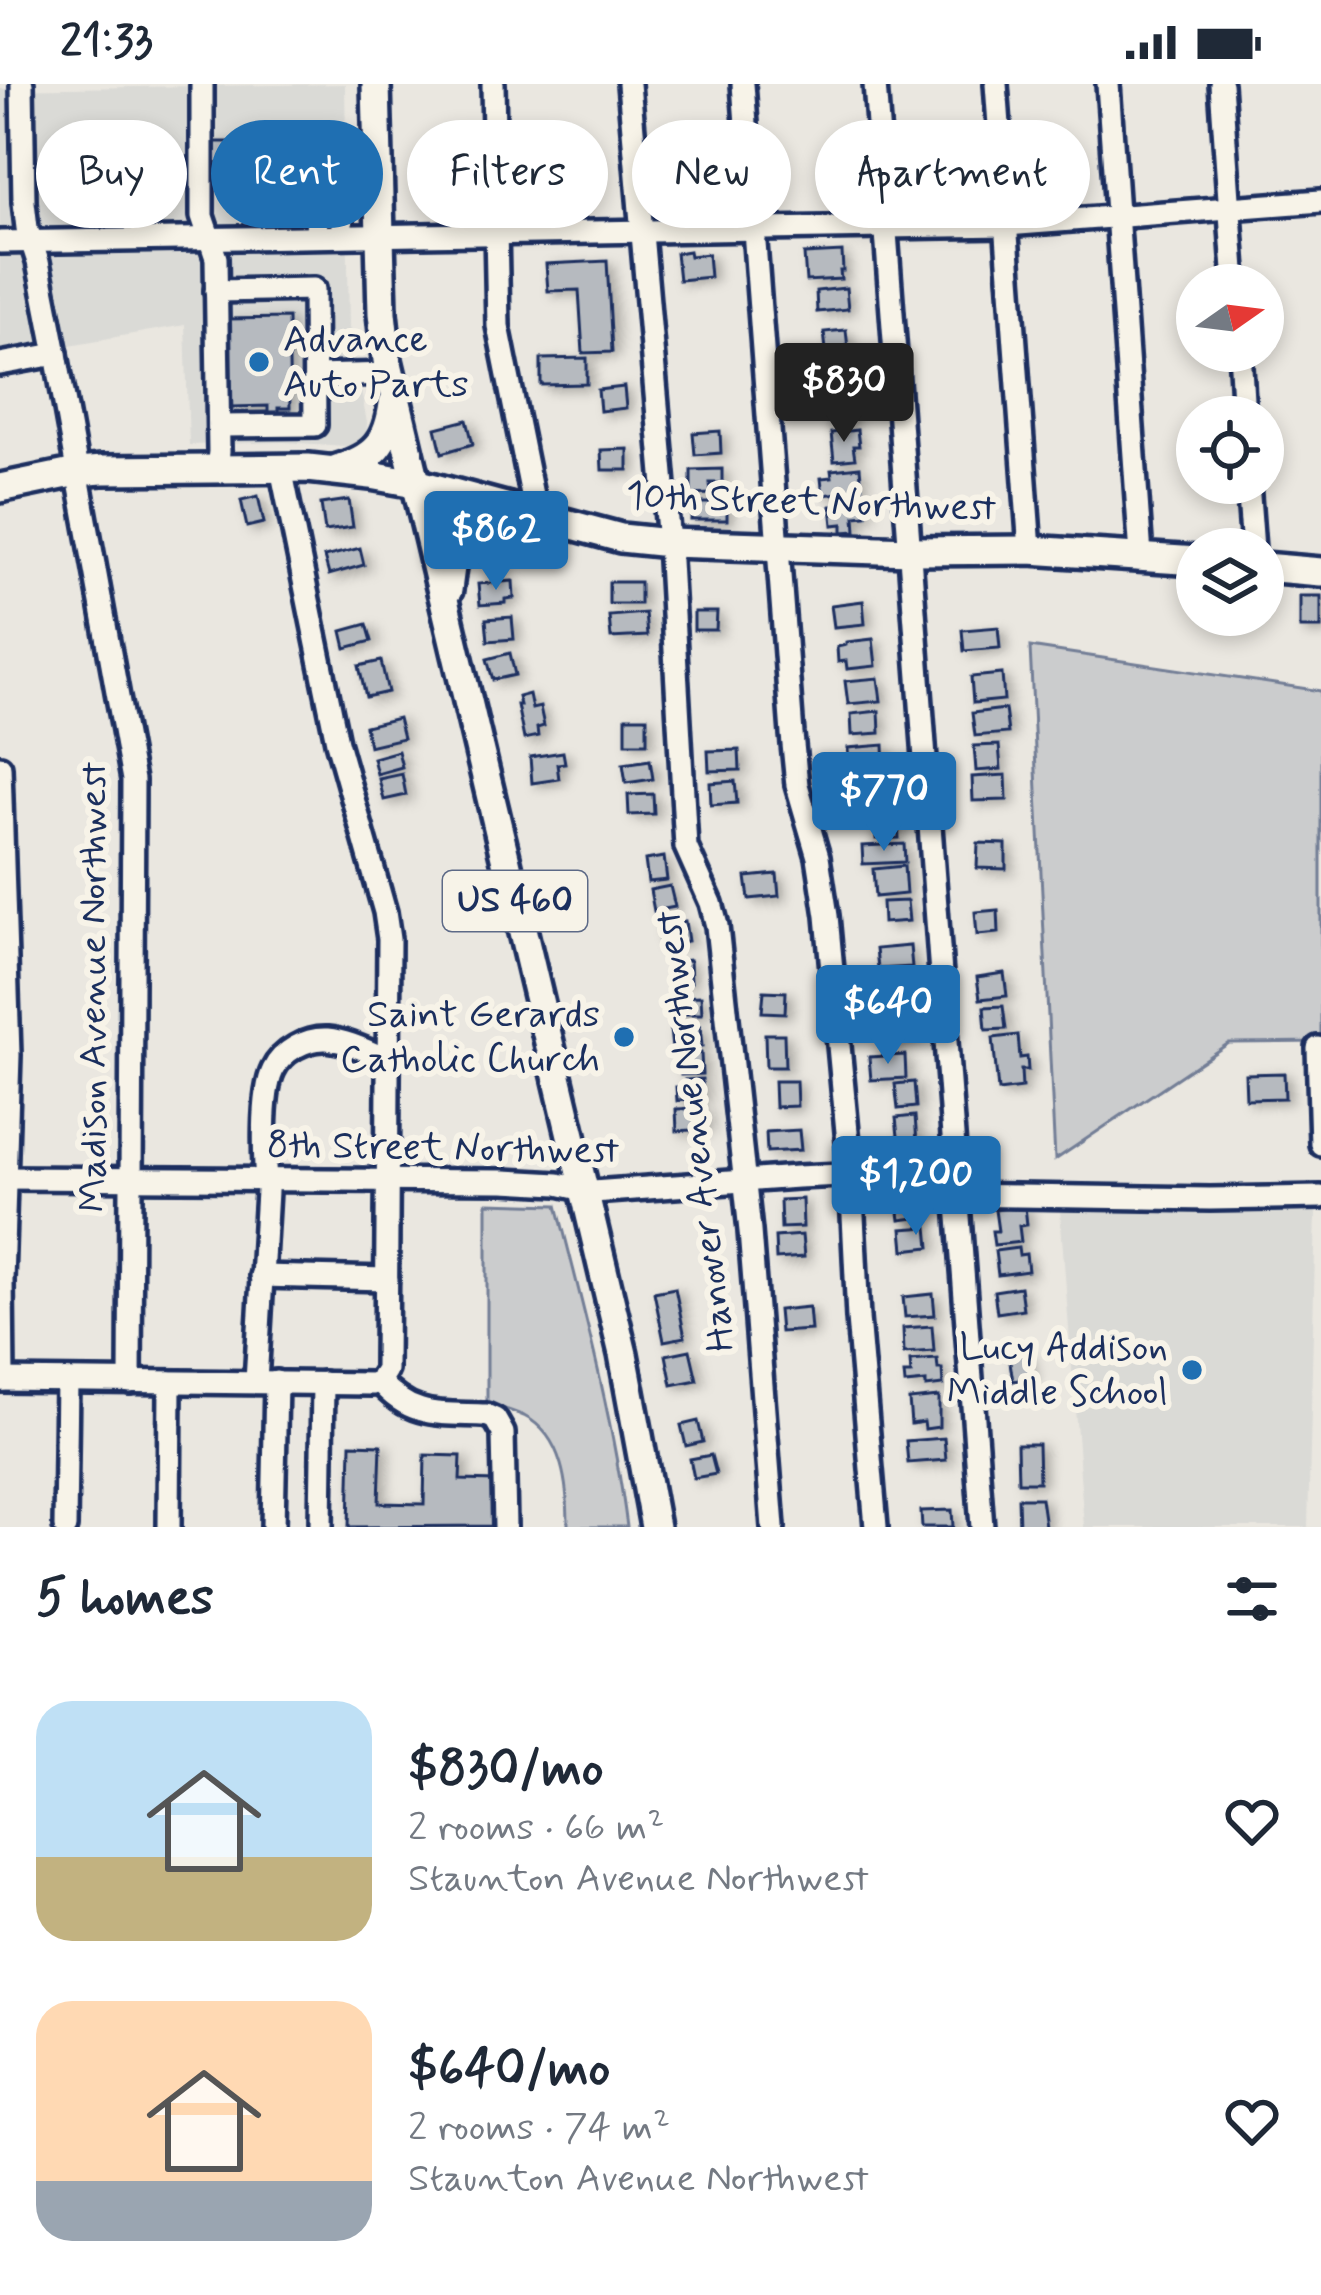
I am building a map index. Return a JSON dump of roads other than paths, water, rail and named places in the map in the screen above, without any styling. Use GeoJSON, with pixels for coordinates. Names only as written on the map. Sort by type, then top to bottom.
{"type":"FeatureCollection","features":[{"type":"Feature","properties":{"kind":"main road","name":"US 460"},"geometry":{"type":"LineString","coordinates":[[376,84],[377,120]]}},
{"type":"Feature","properties":{"kind":"main road","name":"US 460"},"geometry":{"type":"LineString","coordinates":[[379,228],[382,313],[392,384],[628,1377],[656,1527]]}},
{"type":"Feature","properties":{"kind":"main road"},"geometry":{"type":"LineString","coordinates":[[334,470],[371,454],[382,441],[390,423],[392,384]]}},
{"type":"Feature","properties":{"kind":"main road","name":"10th Street Northwest"},"geometry":{"type":"LineString","coordinates":[[0,488],[77,472],[334,470],[416,483],[621,538],[777,548],[1030,550],[1176,559]]}},
{"type":"Feature","properties":{"kind":"main road"},"geometry":{"type":"LineString","coordinates":[[446,613],[458,540],[469,524],[508,508]]}},
{"type":"Feature","properties":{"kind":"main road"},"geometry":{"type":"LineString","coordinates":[[1284,569],[1321,572]]}},
{"type":"Feature","properties":{"kind":"street","name":"Madison Avenue Northwest"},"geometry":{"type":"LineString","coordinates":[[22,84],[24,202],[30,241],[56,354],[133,780],[130,1382]]}},
{"type":"Feature","properties":{"kind":"street"},"geometry":{"type":"LineString","coordinates":[[202,84],[202,217],[216,258],[217,469]]}},
{"type":"Feature","properties":{"kind":"street"},"geometry":{"type":"LineString","coordinates":[[493,84],[498,326],[536,515]]}},
{"type":"Feature","properties":{"kind":"street","name":"Hanover Avenue Northwest"},"geometry":{"type":"LineString","coordinates":[[629,84],[670,543],[686,847],[717,926],[745,1181],[772,1527]]}},
{"type":"Feature","properties":{"kind":"street"},"geometry":{"type":"LineString","coordinates":[[743,84],[797,784],[818,857],[827,916],[876,1527]]}},
{"type":"Feature","properties":{"kind":"street"},"geometry":{"type":"LineString","coordinates":[[875,84],[878,120]]}},
{"type":"Feature","properties":{"kind":"street"},"geometry":{"type":"LineString","coordinates":[[996,84],[999,120]]}},
{"type":"Feature","properties":{"kind":"street"},"geometry":{"type":"LineString","coordinates":[[1108,84],[1142,556]]}},
{"type":"Feature","properties":{"kind":"street"},"geometry":{"type":"LineString","coordinates":[[1222,84],[1234,264]]}},
{"type":"Feature","properties":{"kind":"street"},"geometry":{"type":"LineString","coordinates":[[1090,219],[1321,201]]}},
{"type":"Feature","properties":{"kind":"street"},"geometry":{"type":"LineString","coordinates":[[316,228],[316,236]]}},
{"type":"Feature","properties":{"kind":"street"},"geometry":{"type":"LineString","coordinates":[[342,228],[342,236]]}},
{"type":"Feature","properties":{"kind":"street"},"geometry":{"type":"LineString","coordinates":[[0,242],[842,228]]}},
{"type":"Feature","properties":{"kind":"street"},"geometry":{"type":"LineString","coordinates":[[886,228],[982,1527]]}},
{"type":"Feature","properties":{"kind":"street"},"geometry":{"type":"LineString","coordinates":[[1006,228],[1030,550]]}},
{"type":"Feature","properties":{"kind":"street"},"geometry":{"type":"LineString","coordinates":[[216,291],[314,289],[315,376],[289,420],[219,426]]}},
{"type":"Feature","properties":{"kind":"street"},"geometry":{"type":"LineString","coordinates":[[0,364],[56,354]]}},
{"type":"Feature","properties":{"kind":"street"},"geometry":{"type":"LineString","coordinates":[[315,376],[392,384]]}},
{"type":"Feature","properties":{"kind":"street"},"geometry":{"type":"LineString","coordinates":[[0,767],[9,1054],[2,1178],[1,1380],[380,1381],[386,1370],[389,939],[337,742],[281,468]]}},
{"type":"Feature","properties":{"kind":"street"},"geometry":{"type":"LineString","coordinates":[[273,1527],[261,1276],[270,1078],[284,1055],[323,1039],[389,1060]]}},
{"type":"Feature","properties":{"kind":"street"},"geometry":{"type":"LineString","coordinates":[[1318,1048],[1321,1144]]}},
{"type":"Feature","properties":{"kind":"street","name":"8th Street Northwest"},"geometry":{"type":"LineString","coordinates":[[2,1178],[558,1184],[593,1192],[955,1170]]}},
{"type":"Feature","properties":{"kind":"street"},"geometry":{"type":"LineString","coordinates":[[957,1195],[1321,1197]]}},
{"type":"Feature","properties":{"kind":"street"},"geometry":{"type":"LineString","coordinates":[[261,1276],[387,1279]]}},
{"type":"Feature","properties":{"kind":"street"},"geometry":{"type":"LineString","coordinates":[[380,1381],[416,1410],[486,1414],[501,1426],[505,1527]]}},
{"type":"Feature","properties":{"kind":"street"},"geometry":{"type":"LineString","coordinates":[[64,1527],[67,1382]]}},
{"type":"Feature","properties":{"kind":"street"},"geometry":{"type":"LineString","coordinates":[[169,1527],[170,1382]]}},
{"type":"Feature","properties":{"kind":"street"},"geometry":{"type":"LineString","coordinates":[[321,1527],[323,1383]]}},
{"type":"Feature","properties":{"kind":"place","name":"Advance Auto Parts"},"geometry":{"type":"Point","coordinates":[259,362]}},
{"type":"Feature","properties":{"kind":"place","name":"Saint Gerards Catholic Church"},"geometry":{"type":"Point","coordinates":[624,1037]}},
{"type":"Feature","properties":{"kind":"place","name":"Lucy Addison Middle School"},"geometry":{"type":"Point","coordinates":[1192,1370]}}]}
